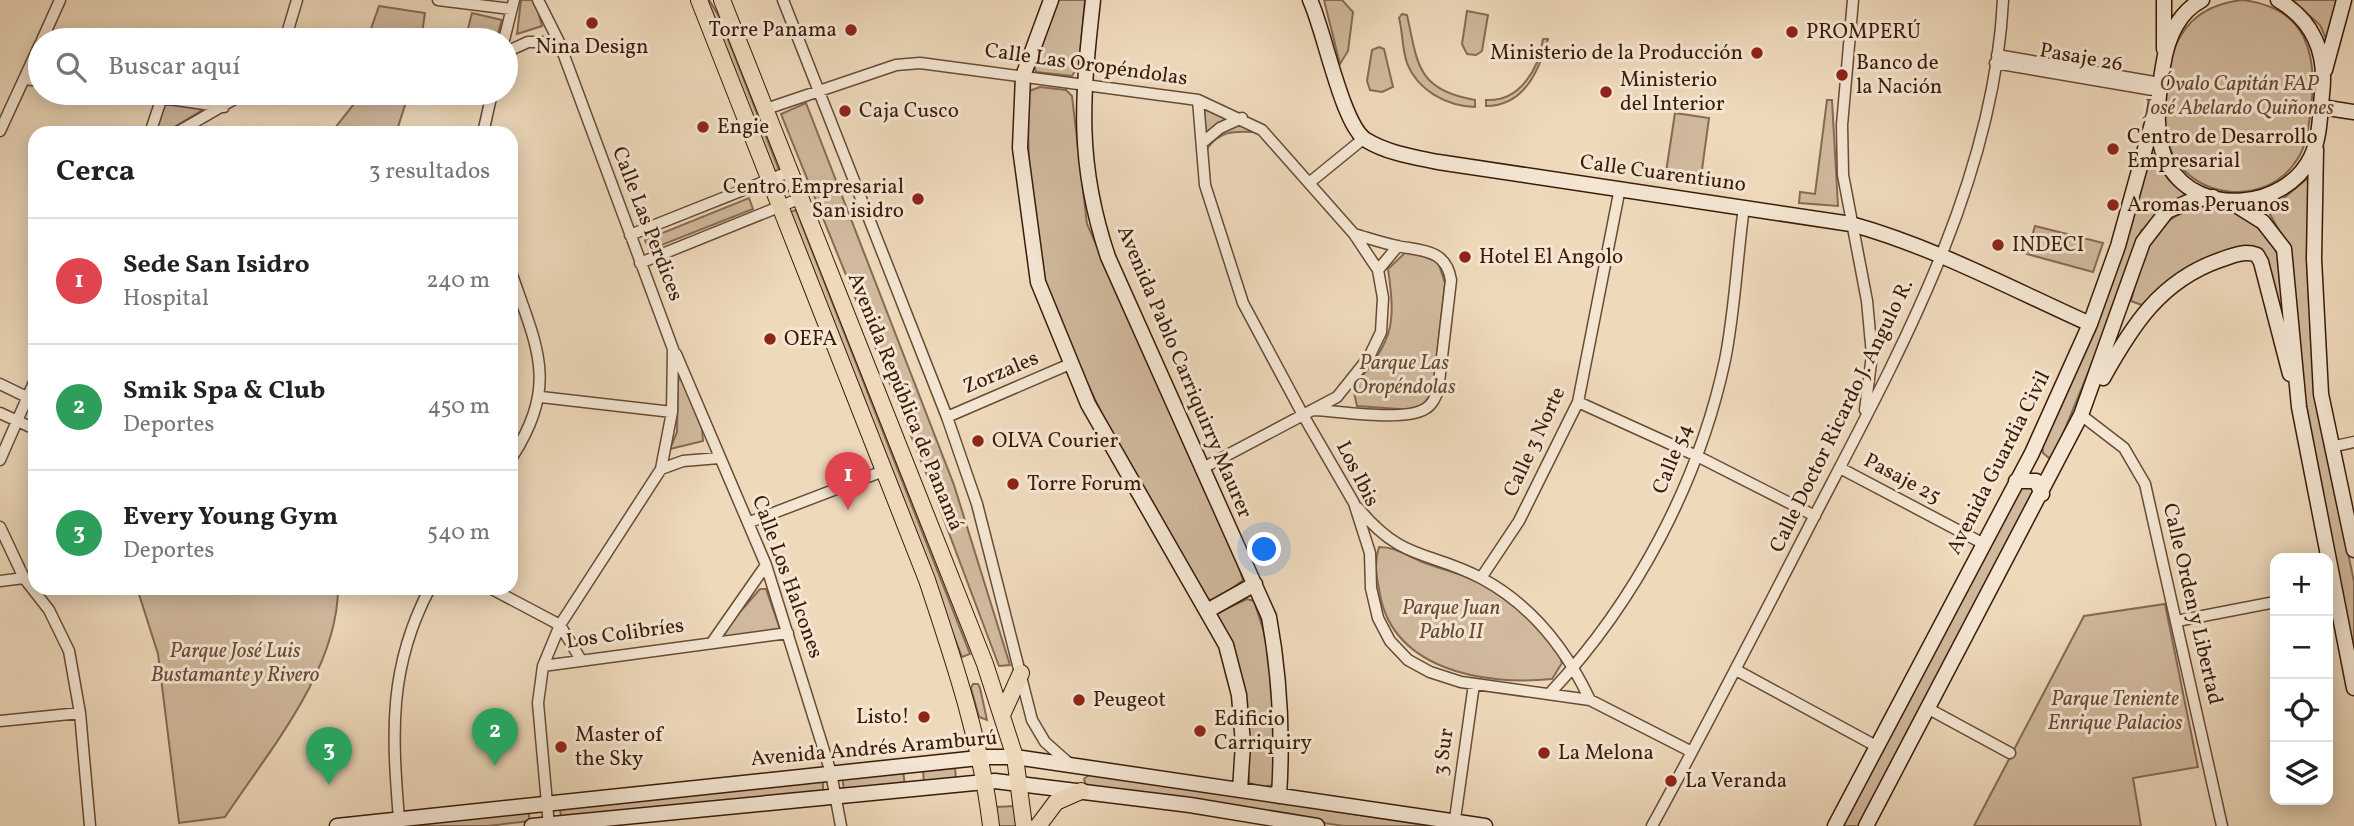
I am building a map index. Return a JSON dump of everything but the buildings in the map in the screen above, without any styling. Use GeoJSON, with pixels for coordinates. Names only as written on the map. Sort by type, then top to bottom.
{"type":"FeatureCollection","features":[{"type":"Feature","properties":{"kind":"main road","name":"Avenida República de Panamá"},"geometry":{"type":"LineString","coordinates":[[699,0],[886,470],[957,671],[980,757],[991,826]]}},
{"type":"Feature","properties":{"kind":"main road","name":"Avenida República de Panamá"},"geometry":{"type":"LineString","coordinates":[[722,0],[985,664],[1015,757],[1024,826]]}},
{"type":"Feature","properties":{"kind":"main road"},"geometry":{"type":"LineString","coordinates":[[1051,0],[1023,76],[1020,148],[1038,282],[1070,364],[1113,452],[1226,645],[1239,695],[1243,744],[1240,790]]}},
{"type":"Feature","properties":{"kind":"main road","name":"Avenida Pablo Carriquirry Maurer"},"geometry":{"type":"LineString","coordinates":[[1093,0],[1083,85],[1085,163],[1093,211],[1108,257],[1269,617],[1276,652],[1283,739],[1279,796]]}},
{"type":"Feature","properties":{"kind":"main road"},"geometry":{"type":"LineString","coordinates":[[1310,0],[1320,21],[1339,91],[1363,139]]}},
{"type":"Feature","properties":{"kind":"main road"},"geometry":{"type":"LineString","coordinates":[[2164,0],[2164,58],[2159,92],[2161,144],[2169,167],[2190,188],[2231,202],[2263,222],[2284,249],[2299,407],[2324,553]]}},
{"type":"Feature","properties":{"kind":"main road"},"geometry":{"type":"LineString","coordinates":[[2164,58],[2176,24],[2187,10],[2202,0]]}},
{"type":"Feature","properties":{"kind":"main road"},"geometry":{"type":"LineString","coordinates":[[2278,0],[2303,20],[2315,35],[2325,71]]}},
{"type":"Feature","properties":{"kind":"main road"},"geometry":{"type":"LineString","coordinates":[[2344,0],[2325,71],[2316,144],[2314,259],[2321,394],[2354,550]]}},
{"type":"Feature","properties":{"kind":"main road","name":"Avenida Guardia Civil"},"geometry":{"type":"LineString","coordinates":[[1835,826],[2032,453],[2090,324],[2118,246],[2159,92]]}},
{"type":"Feature","properties":{"kind":"main road"},"geometry":{"type":"LineString","coordinates":[[2321,107],[2354,113]]}},
{"type":"Feature","properties":{"kind":"main road","name":"Calle Cuarentiuno"},"geometry":{"type":"LineString","coordinates":[[1363,139],[1402,155],[1438,162],[1851,224],[1943,257],[2090,324]]}},
{"type":"Feature","properties":{"kind":"main road"},"geometry":{"type":"LineString","coordinates":[[2231,202],[2256,199],[2289,185],[2304,170],[2316,144]]}},
{"type":"Feature","properties":{"kind":"main road"},"geometry":{"type":"LineString","coordinates":[[2081,415],[2143,242],[2167,211],[2179,204],[2213,197]]}},
{"type":"Feature","properties":{"kind":"main road"},"geometry":{"type":"LineString","coordinates":[[2032,453],[2043,466],[2054,469],[2081,415],[2133,325],[2160,294],[2184,277],[2243,253],[2256,255],[2261,262],[2299,407]]}},
{"type":"Feature","properties":{"kind":"main road"},"geometry":{"type":"LineString","coordinates":[[1866,826],[2057,463]]}},
{"type":"Feature","properties":{"kind":"main road"},"geometry":{"type":"LineString","coordinates":[[2016,481],[2036,481],[2042,494]]}},
{"type":"Feature","properties":{"kind":"main road"},"geometry":{"type":"LineString","coordinates":[[1207,611],[1255,584]]}},
{"type":"Feature","properties":{"kind":"main road"},"geometry":{"type":"LineString","coordinates":[[2333,599],[2354,688]]}},
{"type":"Feature","properties":{"kind":"main road"},"geometry":{"type":"LineString","coordinates":[[957,671],[985,664]]}},
{"type":"Feature","properties":{"kind":"main road"},"geometry":{"type":"LineString","coordinates":[[1002,715],[1021,673]]}},
{"type":"Feature","properties":{"kind":"main road","name":"Avenida Andrés Aramburú"},"geometry":{"type":"LineString","coordinates":[[337,826],[980,757],[1015,757],[1485,826]]}},
{"type":"Feature","properties":{"kind":"main road"},"geometry":{"type":"LineString","coordinates":[[912,763],[915,788]]}},
{"type":"Feature","properties":{"kind":"main road"},"geometry":{"type":"LineString","coordinates":[[1074,766],[1065,776],[1067,785],[1077,790]]}},
{"type":"Feature","properties":{"kind":"main road","name":"Avenida Andrés Aramburú"},"geometry":{"type":"LineString","coordinates":[[532,826],[985,782],[1077,790],[1317,826]]}},
{"type":"Feature","properties":{"kind":"main road"},"geometry":{"type":"LineString","coordinates":[[1038,826],[1056,802],[1077,790]]}},
{"type":"Feature","properties":{"kind":"street"},"geometry":{"type":"LineString","coordinates":[[47,28],[60,0]]}},
{"type":"Feature","properties":{"kind":"street"},"geometry":{"type":"LineString","coordinates":[[289,28],[297,0]]}},
{"type":"Feature","properties":{"kind":"street"},"geometry":{"type":"LineString","coordinates":[[438,0],[512,4],[507,28]]}},
{"type":"Feature","properties":{"kind":"street","name":"Calle Las Perdices"},"geometry":{"type":"LineString","coordinates":[[538,0],[559,42],[673,349],[672,412],[661,469],[561,625],[543,666],[538,703],[549,825]]}},
{"type":"Feature","properties":{"kind":"street","name":"Avenida República de Panamá"},"geometry":{"type":"LineString","coordinates":[[783,0],[947,417],[977,504],[1027,705],[1038,733],[1056,755],[1074,766]]}},
{"type":"Feature","properties":{"kind":"street"},"geometry":{"type":"LineString","coordinates":[[1853,0],[1842,125],[1843,175],[1867,301],[1872,355],[1863,420]]}},
{"type":"Feature","properties":{"kind":"street","name":"Calle Doctor Ricardo J. Angulo R."},"geometry":{"type":"LineString","coordinates":[[1652,826],[1840,468],[1943,257],[1978,144],[1996,59],[2003,0]]}},
{"type":"Feature","properties":{"kind":"street"},"geometry":{"type":"LineString","coordinates":[[518,47],[528,42],[559,42]]}},
{"type":"Feature","properties":{"kind":"street","name":"Pasaje 26"},"geometry":{"type":"LineString","coordinates":[[1996,59],[2159,92]]}},
{"type":"Feature","properties":{"kind":"street","name":"Calle Las Oropéndolas"},"geometry":{"type":"LineString","coordinates":[[766,109],[896,65],[920,64],[1198,100],[1242,118],[1271,139],[1354,234],[1378,270],[1383,298],[1381,332],[1369,357],[1337,397],[1201,469]]}},
{"type":"Feature","properties":{"kind":"street"},"geometry":{"type":"LineString","coordinates":[[0,131],[28,70]]}},
{"type":"Feature","properties":{"kind":"street"},"geometry":{"type":"LineString","coordinates":[[24,79],[28,80]]}},
{"type":"Feature","properties":{"kind":"street","name":"Los Ibis"},"geometry":{"type":"LineString","coordinates":[[1198,100],[1205,185],[1243,303],[1354,503],[1370,553],[1373,598],[1378,618],[1390,641],[1408,660],[1430,672],[1474,684],[1551,692],[1590,700],[1692,752]]}},
{"type":"Feature","properties":{"kind":"street"},"geometry":{"type":"LineString","coordinates":[[152,126],[159,105]]}},
{"type":"Feature","properties":{"kind":"street"},"geometry":{"type":"LineString","coordinates":[[212,105],[224,107]]}},
{"type":"Feature","properties":{"kind":"street"},"geometry":{"type":"LineString","coordinates":[[189,126],[227,105]]}},
{"type":"Feature","properties":{"kind":"street"},"geometry":{"type":"LineString","coordinates":[[484,126],[489,105]]}},
{"type":"Feature","properties":{"kind":"street"},"geometry":{"type":"LineString","coordinates":[[1202,143],[1220,128],[1242,118]]}},
{"type":"Feature","properties":{"kind":"street"},"geometry":{"type":"LineString","coordinates":[[1309,183],[1363,139]]}},
{"type":"Feature","properties":{"kind":"street"},"geometry":{"type":"LineString","coordinates":[[630,235],[791,171]]}},
{"type":"Feature","properties":{"kind":"street","name":"Calle 3 Norte"},"geometry":{"type":"LineString","coordinates":[[1481,578],[1519,521],[1577,402],[1620,188]]}},
{"type":"Feature","properties":{"kind":"street"},"geometry":{"type":"LineString","coordinates":[[640,263],[801,198]]}},
{"type":"Feature","properties":{"kind":"street","name":"Calle 54"},"geometry":{"type":"LineString","coordinates":[[1551,692],[1574,667],[1656,546],[1699,457],[1725,359],[1744,206]]}},
{"type":"Feature","properties":{"kind":"street","name":"Calle Las Oropéndolas"},"geometry":{"type":"LineString","coordinates":[[1314,410],[1382,414],[1418,412],[1427,408],[1438,391],[1451,280],[1449,269],[1440,256],[1424,249],[1398,246],[1354,234]]}},
{"type":"Feature","properties":{"kind":"street"},"geometry":{"type":"LineString","coordinates":[[1378,270],[1398,246]]}},
{"type":"Feature","properties":{"kind":"street"},"geometry":{"type":"LineString","coordinates":[[518,292],[531,330],[540,369],[541,397],[527,434],[518,448]]}},
{"type":"Feature","properties":{"kind":"street","name":"Calle Los Halcones"},"geometry":{"type":"LineString","coordinates":[[673,349],[766,565],[831,773],[841,826]]}},
{"type":"Feature","properties":{"kind":"street","name":"Zorzales"},"geometry":{"type":"LineString","coordinates":[[947,417],[1070,364]]}},
{"type":"Feature","properties":{"kind":"street"},"geometry":{"type":"LineString","coordinates":[[0,384],[28,398]]}},
{"type":"Feature","properties":{"kind":"street"},"geometry":{"type":"LineString","coordinates":[[541,397],[672,412]]}},
{"type":"Feature","properties":{"kind":"street"},"geometry":{"type":"LineString","coordinates":[[1577,402],[1699,457],[1815,516]]}},
{"type":"Feature","properties":{"kind":"street"},"geometry":{"type":"LineString","coordinates":[[0,460],[16,420],[28,403]]}},
{"type":"Feature","properties":{"kind":"street"},"geometry":{"type":"LineString","coordinates":[[0,413],[28,426]]}},
{"type":"Feature","properties":{"kind":"street","name":"Calle Orden y Libertad"},"geometry":{"type":"LineString","coordinates":[[2081,415],[2124,447],[2145,484],[2222,826]]}},
{"type":"Feature","properties":{"kind":"street"},"geometry":{"type":"LineString","coordinates":[[2331,447],[2354,442]]}},
{"type":"Feature","properties":{"kind":"street"},"geometry":{"type":"LineString","coordinates":[[661,469],[683,461],[719,458]]}},
{"type":"Feature","properties":{"kind":"street","name":"Pasaje 25"},"geometry":{"type":"LineString","coordinates":[[1840,468],[1983,544]]}},
{"type":"Feature","properties":{"kind":"street"},"geometry":{"type":"LineString","coordinates":[[750,523],[886,470]]}},
{"type":"Feature","properties":{"kind":"street"},"geometry":{"type":"LineString","coordinates":[[1354,503],[1375,528],[1394,544],[1481,578],[1534,614],[1574,667],[1590,700]]}},
{"type":"Feature","properties":{"kind":"street"},"geometry":{"type":"LineString","coordinates":[[0,527],[28,583]]}},
{"type":"Feature","properties":{"kind":"street"},"geometry":{"type":"LineString","coordinates":[[1370,553],[1374,546],[1394,544]]}},
{"type":"Feature","properties":{"kind":"street","name":"Los Colibríes"},"geometry":{"type":"LineString","coordinates":[[713,641],[766,565]]}},
{"type":"Feature","properties":{"kind":"street"},"geometry":{"type":"LineString","coordinates":[[0,581],[24,578]]}},
{"type":"Feature","properties":{"kind":"street"},"geometry":{"type":"LineString","coordinates":[[37,595],[65,638],[73,664],[90,826]]}},
{"type":"Feature","properties":{"kind":"street"},"geometry":{"type":"LineString","coordinates":[[399,819],[393,733],[396,689],[428,595]]}},
{"type":"Feature","properties":{"kind":"street"},"geometry":{"type":"LineString","coordinates":[[503,595],[561,625],[581,660]]}},
{"type":"Feature","properties":{"kind":"street"},"geometry":{"type":"LineString","coordinates":[[2177,621],[2270,603]]}},
{"type":"Feature","properties":{"kind":"street","name":"Los Colibríes"},"geometry":{"type":"LineString","coordinates":[[543,666],[788,633]]}},
{"type":"Feature","properties":{"kind":"street"},"geometry":{"type":"LineString","coordinates":[[1736,670],[1877,746]]}},
{"type":"Feature","properties":{"kind":"street","name":"3 Sur"},"geometry":{"type":"LineString","coordinates":[[1454,823],[1474,684]]}},
{"type":"Feature","properties":{"kind":"street"},"geometry":{"type":"LineString","coordinates":[[1928,709],[2010,753]]}},
{"type":"Feature","properties":{"kind":"street"},"geometry":{"type":"LineString","coordinates":[[0,722],[80,713]]}},
{"type":"Feature","properties":{"kind":"green space"},"geometry":{"type":"Polygon","coordinates":[[[521,0],[535,0],[542,26],[518,34],[521,0]]]}},
{"type":"Feature","properties":{"kind":"green space"},"geometry":{"type":"Polygon","coordinates":[[[705,0],[709,0],[719,16],[779,170],[773,172],[705,0]]]}},
{"type":"Feature","properties":{"kind":"green space"},"geometry":{"type":"Polygon","coordinates":[[[1056,0],[1085,0],[1079,65],[1072,76],[1036,72],[1034,65],[1056,0]]]}},
{"type":"Feature","properties":{"kind":"green space"},"geometry":{"type":"Polygon","coordinates":[[[1324,0],[1342,0],[1353,12],[1348,51],[1340,64],[1324,0]]]}},
{"type":"Feature","properties":{"kind":"green space","name":"Óvalo Capitán FAP José Abelardo Quiñones"},"geometry":{"type":"Polygon","coordinates":[[[2242,0],[2264,4],[2281,12],[2294,23],[2309,52],[2313,89],[2306,138],[2294,164],[2281,177],[2265,186],[2230,192],[2197,181],[2173,155],[2165,123],[2166,83],[2174,49],[2192,21],[2205,11],[2242,0]]]}},
{"type":"Feature","properties":{"kind":"green space"},"geometry":{"type":"Polygon","coordinates":[[[2292,0],[2337,0],[2327,41],[2320,25],[2292,0]]]}},
{"type":"Feature","properties":{"kind":"green space"},"geometry":{"type":"Polygon","coordinates":[[[379,6],[425,13],[423,28],[371,28],[379,6]]]}},
{"type":"Feature","properties":{"kind":"green space"},"geometry":{"type":"Polygon","coordinates":[[[1467,11],[1488,15],[1482,51],[1476,55],[1467,54],[1462,44],[1467,11]]]}},
{"type":"Feature","properties":{"kind":"green space"},"geometry":{"type":"Polygon","coordinates":[[[472,13],[502,20],[500,28],[468,28],[472,13]]]}},
{"type":"Feature","properties":{"kind":"green space"},"geometry":{"type":"Polygon","coordinates":[[[1402,14],[1407,15],[1414,48],[1423,72],[1441,90],[1475,100],[1475,107],[1444,100],[1418,82],[1405,58],[1399,18],[1402,14]]]}},
{"type":"Feature","properties":{"kind":"green space"},"geometry":{"type":"Polygon","coordinates":[[[1543,39],[1548,39],[1540,63],[1528,84],[1510,100],[1486,106],[1486,100],[1508,96],[1525,82],[1537,62],[1543,39]]]}},
{"type":"Feature","properties":{"kind":"green space"},"geometry":{"type":"Polygon","coordinates":[[[1379,47],[1384,49],[1393,87],[1382,92],[1370,90],[1367,81],[1372,50],[1379,47]]]}},
{"type":"Feature","properties":{"kind":"green space"},"geometry":{"type":"Polygon","coordinates":[[[1040,87],[1066,90],[1072,96],[1087,224],[1237,562],[1243,580],[1215,602],[1208,599],[1114,438],[1047,289],[1033,213],[1028,137],[1029,91],[1040,87]]]}},
{"type":"Feature","properties":{"kind":"green space"},"geometry":{"type":"Polygon","coordinates":[[[1827,100],[1832,100],[1838,206],[1799,203],[1800,192],[1815,194],[1827,100]]]}},
{"type":"Feature","properties":{"kind":"green space"},"geometry":{"type":"Polygon","coordinates":[[[806,103],[954,485],[1010,665],[999,666],[932,488],[781,114],[806,103]]]}},
{"type":"Feature","properties":{"kind":"green space"},"geometry":{"type":"Polygon","coordinates":[[[163,105],[206,108],[176,126],[158,126],[163,105]]]}},
{"type":"Feature","properties":{"kind":"green space"},"geometry":{"type":"Polygon","coordinates":[[[353,105],[405,105],[398,126],[337,126],[353,105]]]}},
{"type":"Feature","properties":{"kind":"green space"},"geometry":{"type":"Polygon","coordinates":[[[1204,106],[1244,121],[1253,132],[1227,133],[1207,149],[1204,106]]]}},
{"type":"Feature","properties":{"kind":"green space"},"geometry":{"type":"Polygon","coordinates":[[[1675,113],[1709,118],[1701,177],[1666,172],[1675,113]]]}},
{"type":"Feature","properties":{"kind":"green space"},"geometry":{"type":"Polygon","coordinates":[[[2151,150],[2165,175],[2186,193],[2141,231],[2115,307],[2054,456],[2049,458],[2043,453],[2042,445],[2107,297],[2132,223],[2151,150]]]}},
{"type":"Feature","properties":{"kind":"green space"},"geometry":{"type":"Polygon","coordinates":[[[2308,178],[2308,264],[2316,397],[2354,582],[2354,660],[2303,401],[2290,249],[2268,211],[2308,178]]]}},
{"type":"Feature","properties":{"kind":"green space"},"geometry":{"type":"Polygon","coordinates":[[[749,198],[753,209],[649,250],[645,240],[749,198]]]}},
{"type":"Feature","properties":{"kind":"green space"},"geometry":{"type":"Polygon","coordinates":[[[2208,206],[2220,207],[2243,216],[2263,231],[2271,241],[2282,272],[2286,330],[2282,330],[2260,252],[2167,283],[2142,305],[2131,301],[2140,266],[2152,238],[2173,218],[2208,206]]]}},
{"type":"Feature","properties":{"kind":"green space"},"geometry":{"type":"Polygon","coordinates":[[[796,210],[970,654],[962,657],[790,212],[796,210]]]}},
{"type":"Feature","properties":{"kind":"green space"},"geometry":{"type":"Polygon","coordinates":[[[2035,226],[2103,243],[2093,272],[2027,254],[2035,226]]]}},
{"type":"Feature","properties":{"kind":"green space","name":"Parque Las Oropéndolas"},"geometry":{"type":"Polygon","coordinates":[[[1408,250],[1438,262],[1445,283],[1434,382],[1428,401],[1413,410],[1357,406],[1353,388],[1383,346],[1391,321],[1388,269],[1408,250]]]}},
{"type":"Feature","properties":{"kind":"green space"},"geometry":{"type":"Polygon","coordinates":[[[678,379],[684,381],[702,429],[703,441],[670,449],[677,432],[678,379]]]}},
{"type":"Feature","properties":{"kind":"green space"},"geometry":{"type":"Polygon","coordinates":[[[2028,485],[2035,490],[1860,826],[1841,826],[2020,487],[2028,485]]]}},
{"type":"Feature","properties":{"kind":"green space","name":"Parque Juan Pablo II"},"geometry":{"type":"Polygon","coordinates":[[[1379,547],[1395,550],[1474,580],[1504,596],[1529,617],[1558,653],[1562,663],[1552,679],[1498,679],[1470,675],[1444,667],[1421,655],[1401,638],[1387,616],[1376,573],[1379,547]]]}},
{"type":"Feature","properties":{"kind":"green space"},"geometry":{"type":"Polygon","coordinates":[[[760,589],[766,589],[780,629],[725,637],[725,629],[760,589]]]}},
{"type":"Feature","properties":{"kind":"green space","name":"Parque José Luis Bustamante y Rivero"},"geometry":{"type":"Polygon","coordinates":[[[139,595],[337,595],[335,619],[314,679],[280,738],[225,817],[179,823],[158,654],[139,595]]]}},
{"type":"Feature","properties":{"kind":"green space"},"geometry":{"type":"Polygon","coordinates":[[[1247,599],[1254,601],[1270,651],[1275,740],[1273,785],[1263,787],[1249,783],[1247,728],[1215,614],[1247,599]]]}},
{"type":"Feature","properties":{"kind":"green space","name":"Parque Teniente Enrique Palacios"},"geometry":{"type":"Polygon","coordinates":[[[2165,604],[2198,767],[2133,778],[2141,826],[1974,826],[2084,616],[2165,604]]]}},
{"type":"Feature","properties":{"kind":"green space"},"geometry":{"type":"Polygon","coordinates":[[[973,684],[978,684],[980,688],[987,720],[979,717],[971,688],[973,684]]]}},
{"type":"Feature","properties":{"kind":"green space"},"geometry":{"type":"Polygon","coordinates":[[[955,768],[956,780],[924,782],[923,771],[955,768]]]}},
{"type":"Feature","properties":{"kind":"green space"},"geometry":{"type":"Polygon","coordinates":[[[903,770],[905,786],[844,791],[842,775],[903,770]]]}},
{"type":"Feature","properties":{"kind":"green space"},"geometry":{"type":"Polygon","coordinates":[[[1091,773],[1431,826],[1344,826],[1087,788],[1084,779],[1091,773]]]}},
{"type":"Feature","properties":{"kind":"green space"},"geometry":{"type":"Polygon","coordinates":[[[823,777],[823,792],[561,819],[560,806],[823,777]]]}},
{"type":"Feature","properties":{"kind":"green space"},"geometry":{"type":"Polygon","coordinates":[[[1015,806],[1016,826],[998,826],[996,807],[1015,806]]]}},
{"type":"Feature","properties":{"kind":"green space"},"geometry":{"type":"Polygon","coordinates":[[[529,807],[529,821],[488,826],[356,826],[529,807]]]}},
{"type":"Feature","properties":{"kind":"place","name":"Nina Design"},"geometry":{"type":"Point","coordinates":[592,23]}},
{"type":"Feature","properties":{"kind":"place","name":"Torre Panama"},"geometry":{"type":"Point","coordinates":[851,30]}},
{"type":"Feature","properties":{"kind":"place","name":"PROMPERÚ"},"geometry":{"type":"Point","coordinates":[1792,32]}},
{"type":"Feature","properties":{"kind":"place","name":"Ministerio de la Producción"},"geometry":{"type":"Point","coordinates":[1757,53]}},
{"type":"Feature","properties":{"kind":"place","name":"Banco de la Nación"},"geometry":{"type":"Point","coordinates":[1842,75]}},
{"type":"Feature","properties":{"kind":"place","name":"Ministerio del Interior"},"geometry":{"type":"Point","coordinates":[1606,92]}},
{"type":"Feature","properties":{"kind":"place","name":"Caja Cusco"},"geometry":{"type":"Point","coordinates":[845,111]}},
{"type":"Feature","properties":{"kind":"place","name":"Engie"},"geometry":{"type":"Point","coordinates":[703,127]}},
{"type":"Feature","properties":{"kind":"place","name":"Centro de Desarrollo Empresarial"},"geometry":{"type":"Point","coordinates":[2113,149]}},
{"type":"Feature","properties":{"kind":"place","name":"Centro Empresarial San isidro"},"geometry":{"type":"Point","coordinates":[918,199]}},
{"type":"Feature","properties":{"kind":"place","name":"Aromas Peruanos"},"geometry":{"type":"Point","coordinates":[2113,205]}},
{"type":"Feature","properties":{"kind":"place","name":"INDECI"},"geometry":{"type":"Point","coordinates":[1998,245]}},
{"type":"Feature","properties":{"kind":"place","name":"Hotel El Angolo"},"geometry":{"type":"Point","coordinates":[1465,257]}},
{"type":"Feature","properties":{"kind":"place","name":"OEFA"},"geometry":{"type":"Point","coordinates":[770,339]}},
{"type":"Feature","properties":{"kind":"place","name":"OLVA Courier"},"geometry":{"type":"Point","coordinates":[978,441]}},
{"type":"Feature","properties":{"kind":"place","name":"Torre Forum"},"geometry":{"type":"Point","coordinates":[1013,484]}},
{"type":"Feature","properties":{"kind":"place","name":"Sede San Isidro"},"geometry":{"type":"Point","coordinates":[848,510]}},
{"type":"Feature","properties":{"kind":"place","name":"Peugeot"},"geometry":{"type":"Point","coordinates":[1079,700]}},
{"type":"Feature","properties":{"kind":"place","name":"Listo!"},"geometry":{"type":"Point","coordinates":[924,717]}},
{"type":"Feature","properties":{"kind":"place","name":"Edificio Carriquiry"},"geometry":{"type":"Point","coordinates":[1200,731]}},
{"type":"Feature","properties":{"kind":"place","name":"Master of the Sky"},"geometry":{"type":"Point","coordinates":[561,747]}},
{"type":"Feature","properties":{"kind":"place","name":"La Melona"},"geometry":{"type":"Point","coordinates":[1544,753]}},
{"type":"Feature","properties":{"kind":"place","name":"Smik Spa & Club"},"geometry":{"type":"Point","coordinates":[495,766]}},
{"type":"Feature","properties":{"kind":"place","name":"La Veranda"},"geometry":{"type":"Point","coordinates":[1671,781]}},
{"type":"Feature","properties":{"kind":"place","name":"Every Young Gym"},"geometry":{"type":"Point","coordinates":[329,785]}}]}
